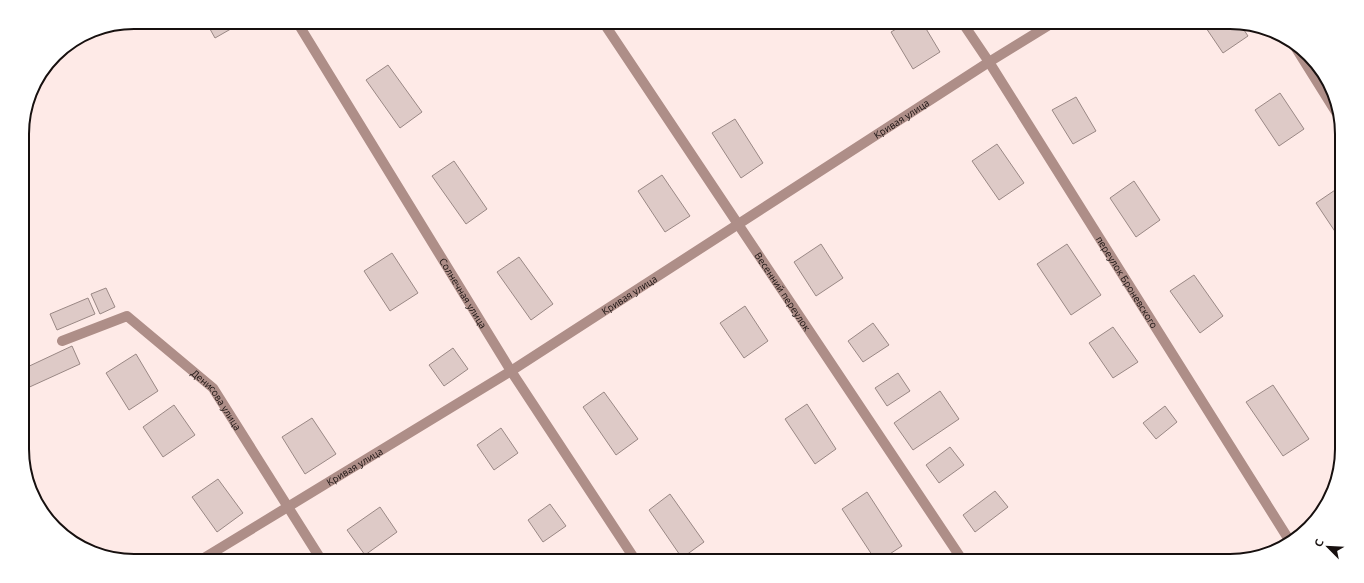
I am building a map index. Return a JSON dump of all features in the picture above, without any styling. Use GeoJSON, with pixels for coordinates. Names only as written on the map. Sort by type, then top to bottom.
{"type":"FeatureCollection","features":[{"type":"Feature","properties":{"kind":"street","name":"Солнечная улица"},"geometry":{"type":"LineString","coordinates":[[301,29],[511,371],[631,554]]}},
{"type":"Feature","properties":{"kind":"street","name":"Весенний переулок"},"geometry":{"type":"LineString","coordinates":[[608,29],[958,554]]}},
{"type":"Feature","properties":{"kind":"street","name":"переулок Броневского"},"geometry":{"type":"LineString","coordinates":[[967,29],[1287,537]]}},
{"type":"Feature","properties":{"kind":"street","name":"Кривая улица"},"geometry":{"type":"LineString","coordinates":[[212,554],[511,371],[988,62],[1042,29]]}},
{"type":"Feature","properties":{"kind":"street"},"geometry":{"type":"LineString","coordinates":[[1303,59],[1329,101]]}},
{"type":"Feature","properties":{"kind":"street","name":"Денисова улица"},"geometry":{"type":"LineString","coordinates":[[62,341],[127,316],[214,388],[318,554]]}},
{"type":"Feature","properties":{"kind":"building"},"geometry":{"type":"Polygon","coordinates":[[[210,29],[231,29],[215,38],[210,29]]]}},
{"type":"Feature","properties":{"kind":"building"},"geometry":{"type":"Polygon","coordinates":[[[896,29],[926,29],[940,52],[913,69],[891,32],[896,29]]]}},
{"type":"Feature","properties":{"kind":"building"},"geometry":{"type":"Polygon","coordinates":[[[1207,29],[1244,30],[1248,36],[1223,53],[1207,29]]]}},
{"type":"Feature","properties":{"kind":"building"},"geometry":{"type":"Polygon","coordinates":[[[388,65],[422,112],[400,128],[366,80],[388,65]]]}},
{"type":"Feature","properties":{"kind":"building"},"geometry":{"type":"Polygon","coordinates":[[[1280,93],[1304,129],[1279,146],[1255,110],[1280,93]]]}},
{"type":"Feature","properties":{"kind":"building"},"geometry":{"type":"Polygon","coordinates":[[[1076,97],[1096,131],[1073,144],[1052,110],[1076,97]]]}},
{"type":"Feature","properties":{"kind":"building"},"geometry":{"type":"Polygon","coordinates":[[[735,119],[763,163],[741,178],[712,133],[735,119]]]}},
{"type":"Feature","properties":{"kind":"building"},"geometry":{"type":"Polygon","coordinates":[[[997,144],[1024,183],[999,200],[972,161],[997,144]]]}},
{"type":"Feature","properties":{"kind":"building"},"geometry":{"type":"Polygon","coordinates":[[[454,161],[487,209],[466,224],[432,176],[454,161]]]}},
{"type":"Feature","properties":{"kind":"building"},"geometry":{"type":"Polygon","coordinates":[[[662,175],[690,216],[665,232],[638,191],[662,175]]]}},
{"type":"Feature","properties":{"kind":"building"},"geometry":{"type":"Polygon","coordinates":[[[1134,181],[1160,220],[1136,237],[1110,198],[1134,181]]]}},
{"type":"Feature","properties":{"kind":"building"},"geometry":{"type":"Polygon","coordinates":[[[1335,190],[1335,232],[1316,203],[1335,190]]]}},
{"type":"Feature","properties":{"kind":"building"},"geometry":{"type":"Polygon","coordinates":[[[821,244],[843,278],[816,296],[794,262],[821,244]]]}},
{"type":"Feature","properties":{"kind":"building"},"geometry":{"type":"Polygon","coordinates":[[[1067,244],[1101,295],[1071,315],[1037,264],[1067,244]]]}},
{"type":"Feature","properties":{"kind":"building"},"geometry":{"type":"Polygon","coordinates":[[[392,253],[418,293],[390,311],[364,271],[392,253]]]}},
{"type":"Feature","properties":{"kind":"building"},"geometry":{"type":"Polygon","coordinates":[[[519,257],[553,304],[531,320],[497,272],[519,257]]]}},
{"type":"Feature","properties":{"kind":"building"},"geometry":{"type":"Polygon","coordinates":[[[1194,275],[1223,316],[1200,333],[1170,291],[1194,275]]]}},
{"type":"Feature","properties":{"kind":"building"},"geometry":{"type":"Polygon","coordinates":[[[106,288],[115,307],[100,314],[91,294],[106,288]]]}},
{"type":"Feature","properties":{"kind":"building"},"geometry":{"type":"Polygon","coordinates":[[[88,298],[95,314],[57,330],[50,314],[88,298]]]}},
{"type":"Feature","properties":{"kind":"building"},"geometry":{"type":"Polygon","coordinates":[[[745,306],[768,341],[744,358],[720,323],[745,306]]]}},
{"type":"Feature","properties":{"kind":"building"},"geometry":{"type":"Polygon","coordinates":[[[873,323],[889,345],[863,362],[848,341],[873,323]]]}},
{"type":"Feature","properties":{"kind":"building"},"geometry":{"type":"Polygon","coordinates":[[[1113,327],[1138,362],[1113,378],[1089,343],[1113,327]]]}},
{"type":"Feature","properties":{"kind":"building"},"geometry":{"type":"Polygon","coordinates":[[[72,346],[80,364],[29,387],[29,366],[72,346]]]}},
{"type":"Feature","properties":{"kind":"building"},"geometry":{"type":"Polygon","coordinates":[[[453,348],[468,369],[444,386],[429,365],[453,348]]]}},
{"type":"Feature","properties":{"kind":"building"},"geometry":{"type":"Polygon","coordinates":[[[136,354],[158,391],[129,410],[106,373],[136,354]]]}},
{"type":"Feature","properties":{"kind":"building"},"geometry":{"type":"Polygon","coordinates":[[[898,373],[910,391],[887,406],[875,388],[898,373]]]}},
{"type":"Feature","properties":{"kind":"building"},"geometry":{"type":"Polygon","coordinates":[[[1273,385],[1309,439],[1283,456],[1246,402],[1273,385]]]}},
{"type":"Feature","properties":{"kind":"building"},"geometry":{"type":"Polygon","coordinates":[[[940,391],[959,419],[913,450],[894,423],[940,391]]]}},
{"type":"Feature","properties":{"kind":"building"},"geometry":{"type":"Polygon","coordinates":[[[604,392],[638,439],[616,455],[583,407],[604,392]]]}},
{"type":"Feature","properties":{"kind":"building"},"geometry":{"type":"Polygon","coordinates":[[[807,404],[836,449],[815,464],[785,419],[807,404]]]}},
{"type":"Feature","properties":{"kind":"building"},"geometry":{"type":"Polygon","coordinates":[[[174,405],[195,435],[163,457],[143,427],[174,405]]]}},
{"type":"Feature","properties":{"kind":"building"},"geometry":{"type":"Polygon","coordinates":[[[1165,406],[1177,422],[1156,439],[1143,423],[1165,406]]]}},
{"type":"Feature","properties":{"kind":"building"},"geometry":{"type":"Polygon","coordinates":[[[312,418],[336,454],[305,474],[282,437],[312,418]]]}},
{"type":"Feature","properties":{"kind":"building"},"geometry":{"type":"Polygon","coordinates":[[[501,428],[518,453],[494,470],[477,445],[501,428]]]}},
{"type":"Feature","properties":{"kind":"building"},"geometry":{"type":"Polygon","coordinates":[[[950,447],[964,465],[939,483],[926,465],[950,447]]]}},
{"type":"Feature","properties":{"kind":"building"},"geometry":{"type":"Polygon","coordinates":[[[218,479],[243,513],[217,532],[192,497],[218,479]]]}},
{"type":"Feature","properties":{"kind":"building"},"geometry":{"type":"Polygon","coordinates":[[[995,491],[1008,507],[975,532],[963,515],[995,491]]]}},
{"type":"Feature","properties":{"kind":"building"},"geometry":{"type":"Polygon","coordinates":[[[867,492],[902,546],[890,554],[871,554],[842,509],[867,492]]]}},
{"type":"Feature","properties":{"kind":"building"},"geometry":{"type":"Polygon","coordinates":[[[670,494],[704,542],[688,554],[679,554],[649,510],[670,494]]]}},
{"type":"Feature","properties":{"kind":"building"},"geometry":{"type":"Polygon","coordinates":[[[550,504],[566,526],[543,542],[528,520],[550,504]]]}},
{"type":"Feature","properties":{"kind":"building"},"geometry":{"type":"Polygon","coordinates":[[[380,507],[397,532],[364,554],[347,530],[380,507]]]}}]}
